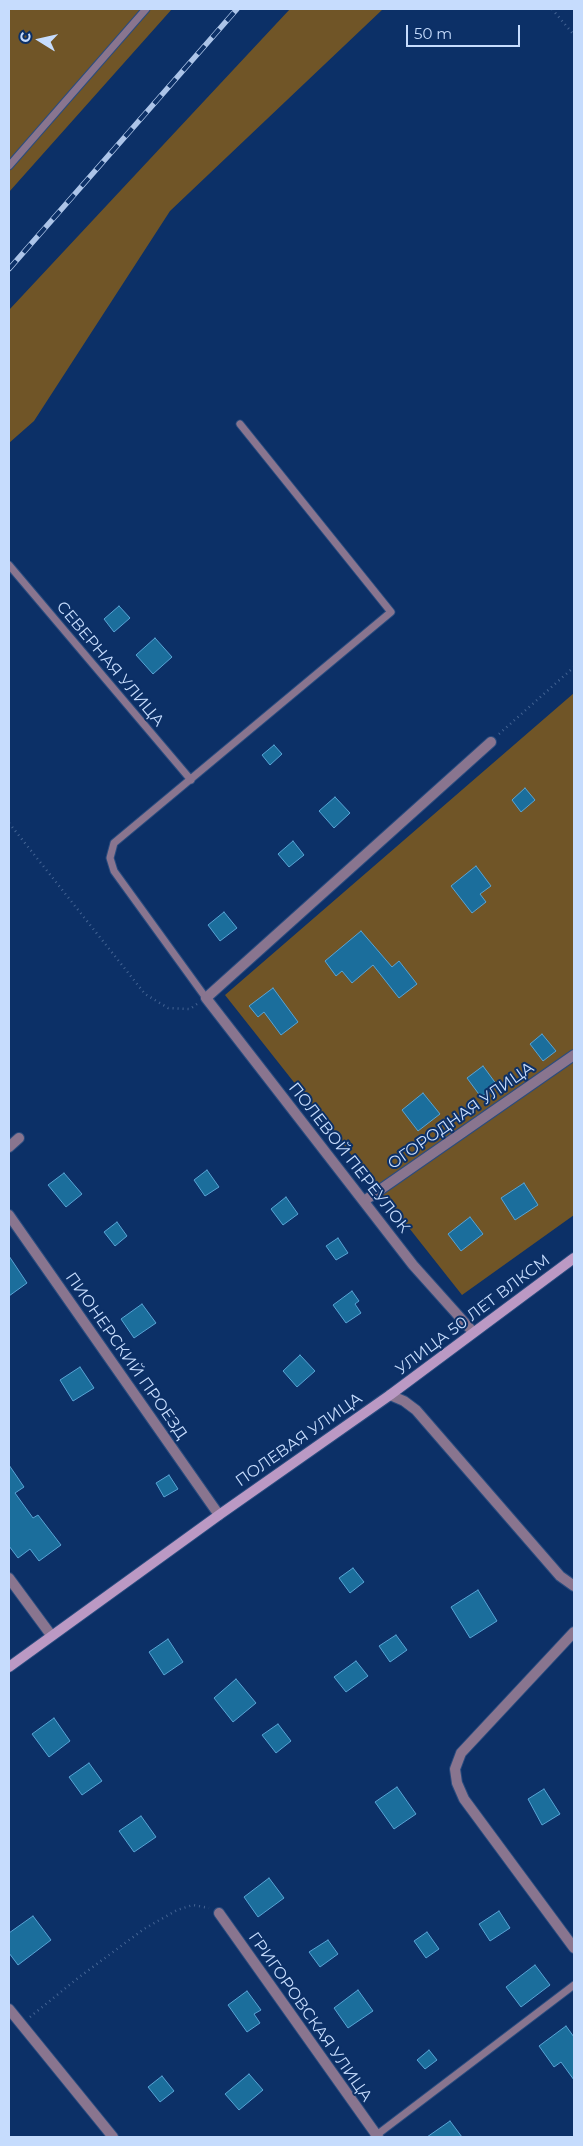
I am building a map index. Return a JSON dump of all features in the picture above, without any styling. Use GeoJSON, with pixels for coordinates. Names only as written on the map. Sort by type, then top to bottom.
{"type":"FeatureCollection","features":[{"type":"Feature","properties":{"kind":"street"},"geometry":{"type":"LineString","coordinates":[[206,998],[491,742]]}},
{"type":"Feature","properties":{"kind":"street","name":"ПОЛЕВОЙ ПЕРЕУЛОК"},"geometry":{"type":"LineString","coordinates":[[206,998],[413,1265],[473,1332]]}},
{"type":"Feature","properties":{"kind":"street","name":"ОГОРОДНАЯ УЛИЦА"},"geometry":{"type":"LineString","coordinates":[[364,1201],[574,1055]]}},
{"type":"Feature","properties":{"kind":"street"},"geometry":{"type":"LineString","coordinates":[[9,1147],[19,1138]]}},
{"type":"Feature","properties":{"kind":"street","name":"ПИОНЕРСКИЙ ПРОЕЗД"},"geometry":{"type":"LineString","coordinates":[[9,1215],[219,1514]]}},
{"type":"Feature","properties":{"kind":"street","name":"УЛИЦА 50 ЛЕТ ВЛКСМ"},"geometry":{"type":"LineString","coordinates":[[390,1396],[574,1258]]}},
{"type":"Feature","properties":{"kind":"street"},"geometry":{"type":"LineString","coordinates":[[390,1396],[404,1401],[416,1410],[560,1576],[574,1586]]}},
{"type":"Feature","properties":{"kind":"street","name":"ПОЛЕВАЯ УЛИЦА"},"geometry":{"type":"LineString","coordinates":[[9,1666],[219,1514],[390,1396]]}},
{"type":"Feature","properties":{"kind":"street"},"geometry":{"type":"LineString","coordinates":[[9,1578],[51,1636]]}},
{"type":"Feature","properties":{"kind":"street"},"geometry":{"type":"LineString","coordinates":[[574,1632],[461,1753],[455,1769],[457,1783],[464,1799],[574,1948]]}},
{"type":"Feature","properties":{"kind":"street","name":"ГРИГОРОВСКАЯ УЛИЦА"},"geometry":{"type":"LineString","coordinates":[[218,1913],[376,2137]]}},
{"type":"Feature","properties":{"kind":"street"},"geometry":{"type":"LineString","coordinates":[[9,2009],[108,2135]]}},
{"type":"Feature","properties":{"kind":"lane"},"geometry":{"type":"LineString","coordinates":[[9,166],[146,9]]}},
{"type":"Feature","properties":{"kind":"lane"},"geometry":{"type":"LineString","coordinates":[[206,998],[114,871],[110,858],[114,844],[390,612],[240,424]]}},
{"type":"Feature","properties":{"kind":"lane","name":"СЕВЕРНАЯ УЛИЦА"},"geometry":{"type":"LineString","coordinates":[[9,565],[191,780]]}},
{"type":"Feature","properties":{"kind":"lane"},"geometry":{"type":"LineString","coordinates":[[376,2137],[574,1985]]}},
{"type":"Feature","properties":{"kind":"path"},"geometry":{"type":"LineString","coordinates":[[552,9],[574,35]]}},
{"type":"Feature","properties":{"kind":"path"},"geometry":{"type":"LineString","coordinates":[[491,742],[574,667]]}},
{"type":"Feature","properties":{"kind":"path"},"geometry":{"type":"LineString","coordinates":[[9,823],[145,994],[168,1008],[190,1009],[206,998]]}},
{"type":"Feature","properties":{"kind":"path"},"geometry":{"type":"LineString","coordinates":[[21,2024],[144,1929],[177,1910],[193,1905],[205,1906],[218,1913]]}},
{"type":"Feature","properties":{"kind":"shaded area"},"geometry":{"type":"Polygon","coordinates":[[[9,9],[172,9],[9,192],[9,9]]]}},
{"type":"Feature","properties":{"kind":"shaded area"},"geometry":{"type":"Polygon","coordinates":[[[290,9],[383,9],[170,211],[34,421],[9,443],[9,310],[290,9]]]}},
{"type":"Feature","properties":{"kind":"shaded area"},"geometry":{"type":"Polygon","coordinates":[[[574,693],[574,1215],[462,1295],[225,995],[574,693]]]}},
{"type":"Feature","properties":{"kind":"building"},"geometry":{"type":"Polygon","coordinates":[[[119,606],[130,618],[114,632],[104,619],[119,606]]]}},
{"type":"Feature","properties":{"kind":"building"},"geometry":{"type":"Polygon","coordinates":[[[155,638],[172,657],[153,674],[136,655],[155,638]]]}},
{"type":"Feature","properties":{"kind":"building"},"geometry":{"type":"Polygon","coordinates":[[[274,745],[282,754],[270,765],[262,755],[274,745]]]}},
{"type":"Feature","properties":{"kind":"building"},"geometry":{"type":"Polygon","coordinates":[[[525,788],[535,800],[521,812],[512,800],[525,788]]]}},
{"type":"Feature","properties":{"kind":"building"},"geometry":{"type":"Polygon","coordinates":[[[335,797],[350,813],[334,828],[319,811],[335,797]]]}},
{"type":"Feature","properties":{"kind":"building"},"geometry":{"type":"Polygon","coordinates":[[[293,841],[304,855],[289,867],[278,854],[293,841]]]}},
{"type":"Feature","properties":{"kind":"building"},"geometry":{"type":"Polygon","coordinates":[[[476,866],[491,886],[480,894],[486,902],[472,913],[451,886],[476,866]]]}},
{"type":"Feature","properties":{"kind":"building"},"geometry":{"type":"Polygon","coordinates":[[[224,912],[237,928],[220,941],[208,925],[224,912]]]}},
{"type":"Feature","properties":{"kind":"building"},"geometry":{"type":"Polygon","coordinates":[[[361,931],[392,967],[399,961],[417,984],[399,998],[373,965],[352,983],[342,971],[336,976],[325,961],[361,931]]]}},
{"type":"Feature","properties":{"kind":"building"},"geometry":{"type":"Polygon","coordinates":[[[273,988],[298,1022],[281,1035],[264,1012],[258,1017],[249,1006],[273,988]]]}},
{"type":"Feature","properties":{"kind":"building"},"geometry":{"type":"Polygon","coordinates":[[[542,1034],[556,1051],[543,1061],[530,1044],[542,1034]]]}},
{"type":"Feature","properties":{"kind":"building"},"geometry":{"type":"Polygon","coordinates":[[[483,1066],[497,1085],[481,1097],[467,1078],[483,1066]]]}},
{"type":"Feature","properties":{"kind":"building"},"geometry":{"type":"Polygon","coordinates":[[[423,1093],[440,1114],[418,1131],[402,1110],[423,1093]]]}},
{"type":"Feature","properties":{"kind":"building"},"geometry":{"type":"Polygon","coordinates":[[[207,1170],[219,1187],[205,1196],[194,1180],[207,1170]]]}},
{"type":"Feature","properties":{"kind":"building"},"geometry":{"type":"Polygon","coordinates":[[[64,1173],[82,1194],[66,1207],[48,1185],[64,1173]]]}},
{"type":"Feature","properties":{"kind":"building"},"geometry":{"type":"Polygon","coordinates":[[[524,1183],[538,1205],[515,1220],[501,1198],[524,1183]]]}},
{"type":"Feature","properties":{"kind":"building"},"geometry":{"type":"Polygon","coordinates":[[[286,1197],[298,1214],[283,1225],[271,1209],[286,1197]]]}},
{"type":"Feature","properties":{"kind":"building"},"geometry":{"type":"Polygon","coordinates":[[[470,1217],[483,1234],[461,1251],[448,1234],[470,1217]]]}},
{"type":"Feature","properties":{"kind":"building"},"geometry":{"type":"Polygon","coordinates":[[[117,1222],[127,1236],[115,1246],[104,1232],[117,1222]]]}},
{"type":"Feature","properties":{"kind":"building"},"geometry":{"type":"Polygon","coordinates":[[[338,1238],[348,1253],[336,1260],[326,1246],[338,1238]]]}},
{"type":"Feature","properties":{"kind":"building"},"geometry":{"type":"Polygon","coordinates":[[[9,1256],[27,1283],[9,1296],[9,1256]]]}},
{"type":"Feature","properties":{"kind":"building"},"geometry":{"type":"Polygon","coordinates":[[[352,1291],[359,1301],[355,1304],[361,1313],[346,1323],[333,1305],[352,1291]]]}},
{"type":"Feature","properties":{"kind":"building"},"geometry":{"type":"Polygon","coordinates":[[[142,1304],[156,1323],[134,1338],[121,1319],[142,1304]]]}},
{"type":"Feature","properties":{"kind":"building"},"geometry":{"type":"Polygon","coordinates":[[[300,1355],[315,1371],[297,1387],[283,1371],[300,1355]]]}},
{"type":"Feature","properties":{"kind":"building"},"geometry":{"type":"Polygon","coordinates":[[[80,1367],[94,1388],[73,1401],[60,1380],[80,1367]]]}},
{"type":"Feature","properties":{"kind":"building"},"geometry":{"type":"Polygon","coordinates":[[[9,1465],[24,1487],[15,1493],[33,1518],[38,1515],[61,1545],[39,1561],[30,1549],[18,1558],[9,1546],[9,1465]]]}},
{"type":"Feature","properties":{"kind":"building"},"geometry":{"type":"Polygon","coordinates":[[[169,1475],[178,1489],[164,1497],[156,1483],[169,1475]]]}},
{"type":"Feature","properties":{"kind":"building"},"geometry":{"type":"Polygon","coordinates":[[[353,1568],[364,1582],[350,1593],[339,1578],[353,1568]]]}},
{"type":"Feature","properties":{"kind":"building"},"geometry":{"type":"Polygon","coordinates":[[[478,1590],[497,1621],[470,1638],[451,1607],[478,1590]]]}},
{"type":"Feature","properties":{"kind":"building"},"geometry":{"type":"Polygon","coordinates":[[[396,1635],[407,1650],[390,1662],[379,1646],[396,1635]]]}},
{"type":"Feature","properties":{"kind":"building"},"geometry":{"type":"Polygon","coordinates":[[[168,1639],[183,1662],[164,1675],[149,1652],[168,1639]]]}},
{"type":"Feature","properties":{"kind":"building"},"geometry":{"type":"Polygon","coordinates":[[[356,1661],[368,1676],[346,1692],[334,1677],[356,1661]]]}},
{"type":"Feature","properties":{"kind":"building"},"geometry":{"type":"Polygon","coordinates":[[[236,1679],[256,1703],[233,1722],[214,1698],[236,1679]]]}},
{"type":"Feature","properties":{"kind":"building"},"geometry":{"type":"Polygon","coordinates":[[[54,1718],[70,1741],[49,1757],[32,1734],[54,1718]]]}},
{"type":"Feature","properties":{"kind":"building"},"geometry":{"type":"Polygon","coordinates":[[[278,1724],[291,1741],[276,1753],[262,1735],[278,1724]]]}},
{"type":"Feature","properties":{"kind":"building"},"geometry":{"type":"Polygon","coordinates":[[[89,1763],[102,1781],[82,1795],[69,1777],[89,1763]]]}},
{"type":"Feature","properties":{"kind":"building"},"geometry":{"type":"Polygon","coordinates":[[[397,1787],[416,1814],[394,1829],[375,1802],[397,1787]]]}},
{"type":"Feature","properties":{"kind":"building"},"geometry":{"type":"Polygon","coordinates":[[[544,1789],[560,1814],[542,1825],[528,1799],[544,1789]]]}},
{"type":"Feature","properties":{"kind":"building"},"geometry":{"type":"Polygon","coordinates":[[[141,1816],[156,1837],[134,1852],[119,1831],[141,1816]]]}},
{"type":"Feature","properties":{"kind":"building"},"geometry":{"type":"Polygon","coordinates":[[[269,1878],[284,1898],[258,1917],[244,1897],[269,1878]]]}},
{"type":"Feature","properties":{"kind":"building"},"geometry":{"type":"Polygon","coordinates":[[[499,1911],[510,1928],[490,1941],[479,1924],[499,1911]]]}},
{"type":"Feature","properties":{"kind":"building"},"geometry":{"type":"Polygon","coordinates":[[[33,1916],[51,1940],[18,1965],[9,1953],[9,1933],[33,1916]]]}},
{"type":"Feature","properties":{"kind":"building"},"geometry":{"type":"Polygon","coordinates":[[[427,1932],[439,1949],[426,1958],[414,1941],[427,1932]]]}},
{"type":"Feature","properties":{"kind":"building"},"geometry":{"type":"Polygon","coordinates":[[[328,1940],[338,1954],[320,1967],[309,1952],[328,1940]]]}},
{"type":"Feature","properties":{"kind":"building"},"geometry":{"type":"Polygon","coordinates":[[[535,1965],[550,1985],[521,2007],[506,1987],[535,1965]]]}},
{"type":"Feature","properties":{"kind":"building"},"geometry":{"type":"Polygon","coordinates":[[[358,1990],[373,2011],[348,2028],[334,2008],[358,1990]]]}},
{"type":"Feature","properties":{"kind":"building"},"geometry":{"type":"Polygon","coordinates":[[[247,1991],[261,2010],[254,2014],[260,2023],[247,2032],[228,2005],[247,1991]]]}},
{"type":"Feature","properties":{"kind":"building"},"geometry":{"type":"Polygon","coordinates":[[[566,2026],[574,2037],[574,2080],[561,2062],[554,2067],[539,2046],[566,2026]]]}},
{"type":"Feature","properties":{"kind":"building"},"geometry":{"type":"Polygon","coordinates":[[[429,2050],[437,2060],[425,2069],[417,2060],[429,2050]]]}},
{"type":"Feature","properties":{"kind":"building"},"geometry":{"type":"Polygon","coordinates":[[[249,2074],[263,2090],[239,2110],[225,2094],[249,2074]]]}},
{"type":"Feature","properties":{"kind":"building"},"geometry":{"type":"Polygon","coordinates":[[[162,2076],[174,2091],[160,2102],[148,2087],[162,2076]]]}},
{"type":"Feature","properties":{"kind":"building"},"geometry":{"type":"Polygon","coordinates":[[[450,2121],[462,2137],[427,2137],[450,2121]]]}},
{"type":"Feature","properties":{"kind":"railway"},"geometry":{"type":"LineString","coordinates":[[9,269],[237,9]]}}]}
